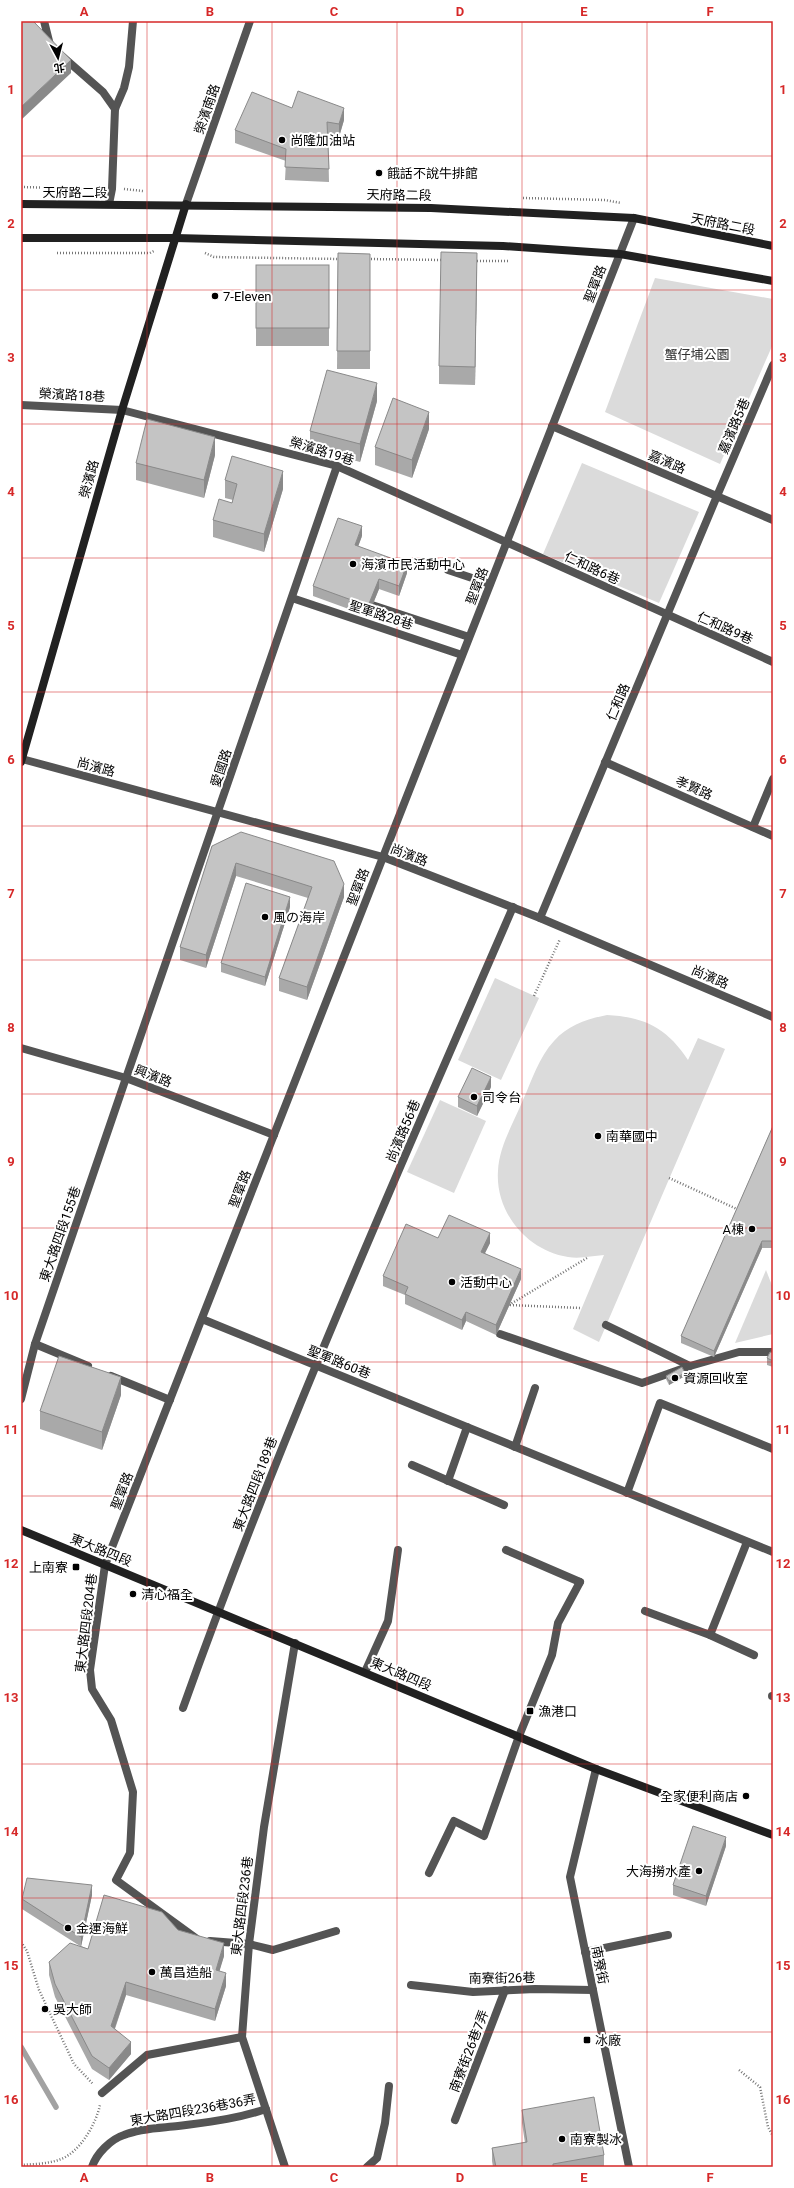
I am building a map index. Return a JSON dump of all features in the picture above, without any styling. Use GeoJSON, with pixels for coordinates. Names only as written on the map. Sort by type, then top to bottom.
{"type":"FeatureCollection","features":[{"type":"Feature","properties":{"kind":"street"},"geometry":{"type":"LineString","coordinates":[[44,21],[50,46],[103,92],[114,109]]}},
{"type":"Feature","properties":{"kind":"street"},"geometry":{"type":"LineString","coordinates":[[109,204],[112,189],[114,109],[124,88],[129,67],[133,21]]}},
{"type":"Feature","properties":{"kind":"street","name":"榮濱南路"},"geometry":{"type":"LineString","coordinates":[[186,204],[250,21]]}},
{"type":"Feature","properties":{"kind":"street","name":"天府路二段"},"geometry":{"type":"LineString","coordinates":[[21,204],[186,204],[431,208],[634,218],[773,246]]}},
{"type":"Feature","properties":{"kind":"street","name":"榮濱路"},"geometry":{"type":"LineString","coordinates":[[21,760],[122,410],[174,238],[186,204]]}},
{"type":"Feature","properties":{"kind":"street","name":"聖軍路"},"geometry":{"type":"LineString","coordinates":[[105,1565],[634,218]]}},
{"type":"Feature","properties":{"kind":"street"},"geometry":{"type":"LineString","coordinates":[[21,238],[174,238],[503,246],[620,254],[773,281]]}},
{"type":"Feature","properties":{"kind":"street","name":"嘉濱路5巷"},"geometry":{"type":"LineString","coordinates":[[717,496],[773,365]]}},
{"type":"Feature","properties":{"kind":"street","name":"榮濱路18巷"},"geometry":{"type":"LineString","coordinates":[[21,405],[122,410]]}},
{"type":"Feature","properties":{"kind":"street","name":"榮濱路19巷"},"geometry":{"type":"LineString","coordinates":[[122,410],[337,466],[507,542]]}},
{"type":"Feature","properties":{"kind":"street","name":"嘉濱路"},"geometry":{"type":"LineString","coordinates":[[552,426],[773,520]]}},
{"type":"Feature","properties":{"kind":"street","name":"愛國路"},"geometry":{"type":"LineString","coordinates":[[126,1078],[337,466]]}},
{"type":"Feature","properties":{"kind":"street","name":"仁和路"},"geometry":{"type":"LineString","coordinates":[[540,918],[717,496]]}},
{"type":"Feature","properties":{"kind":"street","name":"仁和路6巷"},"geometry":{"type":"LineString","coordinates":[[507,542],[667,616]]}},
{"type":"Feature","properties":{"kind":"street"},"geometry":{"type":"LineString","coordinates":[[448,570],[490,584]]}},
{"type":"Feature","properties":{"kind":"street","name":"聖軍路28巷"},"geometry":{"type":"LineString","coordinates":[[292,598],[462,655]]}},
{"type":"Feature","properties":{"kind":"street"},"geometry":{"type":"LineString","coordinates":[[372,605],[469,637]]}},
{"type":"Feature","properties":{"kind":"street","name":"仁和路9巷"},"geometry":{"type":"LineString","coordinates":[[667,616],[773,662]]}},
{"type":"Feature","properties":{"kind":"street","name":"尚濱路"},"geometry":{"type":"LineString","coordinates":[[21,760],[218,811],[383,857],[565,928],[773,1018]]}},
{"type":"Feature","properties":{"kind":"street","name":"孝賢路"},"geometry":{"type":"LineString","coordinates":[[605,762],[773,836]]}},
{"type":"Feature","properties":{"kind":"street"},"geometry":{"type":"LineString","coordinates":[[753,827],[773,779]]}},
{"type":"Feature","properties":{"kind":"street","name":"尚濱路56巷"},"geometry":{"type":"LineString","coordinates":[[315,1365],[513,907]]}},
{"type":"Feature","properties":{"kind":"street","name":"興濱路"},"geometry":{"type":"LineString","coordinates":[[21,1048],[126,1078],[274,1135]]}},
{"type":"Feature","properties":{"kind":"street","name":"東大路四段155巷"},"geometry":{"type":"LineString","coordinates":[[21,1399],[35,1344],[126,1078]]}},
{"type":"Feature","properties":{"kind":"street","name":"聖軍路60巷"},"geometry":{"type":"LineString","coordinates":[[202,1319],[773,1552]]}},
{"type":"Feature","properties":{"kind":"street"},"geometry":{"type":"LineString","coordinates":[[606,1325],[690,1366]]}},
{"type":"Feature","properties":{"kind":"street"},"geometry":{"type":"LineString","coordinates":[[500,1334],[642,1382],[739,1352],[773,1352]]}},
{"type":"Feature","properties":{"kind":"street"},"geometry":{"type":"LineString","coordinates":[[35,1344],[170,1400]]}},
{"type":"Feature","properties":{"kind":"street","name":"東大路四段189巷"},"geometry":{"type":"LineString","coordinates":[[184,1708],[218,1611],[315,1365]]}},
{"type":"Feature","properties":{"kind":"street"},"geometry":{"type":"LineString","coordinates":[[516,1447],[535,1388]]}},
{"type":"Feature","properties":{"kind":"street"},"geometry":{"type":"LineString","coordinates":[[627,1493],[660,1403],[773,1449]]}},
{"type":"Feature","properties":{"kind":"street"},"geometry":{"type":"LineString","coordinates":[[448,1481],[467,1427]]}},
{"type":"Feature","properties":{"kind":"street"},"geometry":{"type":"LineString","coordinates":[[412,1465],[504,1505]]}},
{"type":"Feature","properties":{"kind":"street","name":"東大路四段"},"geometry":{"type":"LineString","coordinates":[[21,1530],[296,1643],[596,1769],[773,1835]]}},
{"type":"Feature","properties":{"kind":"street"},"geometry":{"type":"LineString","coordinates":[[710,1635],[747,1542]]}},
{"type":"Feature","properties":{"kind":"street"},"geometry":{"type":"LineString","coordinates":[[365,1672],[388,1622],[398,1550]]}},
{"type":"Feature","properties":{"kind":"street"},"geometry":{"type":"LineString","coordinates":[[429,1873],[454,1821],[484,1836],[519,1736],[552,1656],[558,1623],[580,1582],[506,1550]]}},
{"type":"Feature","properties":{"kind":"street","name":"東大路四段204巷"},"geometry":{"type":"LineString","coordinates":[[105,1565],[90,1670],[92,1689],[111,1720],[133,1792],[130,1853],[116,1880],[199,1940],[249,1944]]}},
{"type":"Feature","properties":{"kind":"street"},"geometry":{"type":"LineString","coordinates":[[645,1611],[710,1635],[754,1655]]}},
{"type":"Feature","properties":{"kind":"street","name":"東大路四段236巷"},"geometry":{"type":"LineString","coordinates":[[285,2167],[242,2038],[249,1944],[264,1826],[296,1643]]}},
{"type":"Feature","properties":{"kind":"street","name":"南寮街"},"geometry":{"type":"LineString","coordinates":[[596,1769],[570,1877],[629,2167]]}},
{"type":"Feature","properties":{"kind":"street"},"geometry":{"type":"LineString","coordinates":[[249,1944],[273,1950],[336,1931]]}},
{"type":"Feature","properties":{"kind":"street"},"geometry":{"type":"LineString","coordinates":[[586,1952],[668,1935]]}},
{"type":"Feature","properties":{"kind":"street","name":"南寮街26巷"},"geometry":{"type":"LineString","coordinates":[[411,1985],[473,1992],[505,1990],[593,1990]]}},
{"type":"Feature","properties":{"kind":"street","name":"南寮街26巷7弄"},"geometry":{"type":"LineString","coordinates":[[455,2120],[505,1990]]}},
{"type":"Feature","properties":{"kind":"street"},"geometry":{"type":"LineString","coordinates":[[102,2093],[147,2055],[242,2038]]}},
{"type":"Feature","properties":{"kind":"street"},"geometry":{"type":"LineString","coordinates":[[367,2167],[377,2158],[385,2123],[389,2086]]}},
{"type":"Feature","properties":{"kind":"street","name":"東大路四段236巷36弄"},"geometry":{"type":"LineString","coordinates":[[92,2167],[103,2149],[122,2135],[152,2128],[209,2122],[250,2114],[266,2109]]}},
{"type":"Feature","properties":{"kind":"path"},"geometry":{"type":"LineString","coordinates":[[51,253],[150,254],[174,238]]}},
{"type":"Feature","properties":{"kind":"path"},"geometry":{"type":"LineString","coordinates":[[201,251],[214,257],[340,259]]}},
{"type":"Feature","properties":{"kind":"path"},"geometry":{"type":"LineString","coordinates":[[364,259],[451,260]]}},
{"type":"Feature","properties":{"kind":"path"},"geometry":{"type":"LineString","coordinates":[[466,260],[514,261]]}},
{"type":"Feature","properties":{"kind":"path"},"geometry":{"type":"LineString","coordinates":[[534,996],[565,928]]}},
{"type":"Feature","properties":{"kind":"path"},"geometry":{"type":"LineString","coordinates":[[669,1178],[739,1210]]}},
{"type":"Feature","properties":{"kind":"path"},"geometry":{"type":"LineString","coordinates":[[581,1308],[509,1305],[587,1258]]}},
{"type":"Feature","properties":{"kind":"path"},"geometry":{"type":"LineString","coordinates":[[21,1942],[27,1951],[39,1990],[74,2064],[102,2093],[98,2114],[84,2141],[62,2159],[21,2165]]}},
{"type":"Feature","properties":{"kind":"path"},"geometry":{"type":"LineString","coordinates":[[739,2070],[760,2087],[768,2127],[773,2136]]}},
{"type":"Feature","properties":{"kind":"green space","name":"蟹仔埔公園"},"geometry":{"type":"Polygon","coordinates":[[[655,278],[773,299],[773,344],[720,464],[605,412],[655,278]]]}},
{"type":"Feature","properties":{"kind":"green space"},"geometry":{"type":"Polygon","coordinates":[[[582,463],[699,512],[659,603],[543,554],[582,463]]]}},
{"type":"Feature","properties":{"kind":"green space"},"geometry":{"type":"Polygon","coordinates":[[[495,978],[539,998],[501,1080],[458,1060],[495,978]]]}},
{"type":"Feature","properties":{"kind":"green space"},"geometry":{"type":"Polygon","coordinates":[[[607,1015],[633,1018],[654,1026],[672,1040],[688,1060],[698,1038],[725,1049],[599,1342],[573,1329],[604,1255],[572,1258],[553,1253],[539,1247],[527,1238],[516,1227],[508,1215],[498,1186],[498,1171],[504,1143],[544,1054],[559,1035],[565,1031],[592,1018],[607,1015]]]}},
{"type":"Feature","properties":{"kind":"green space"},"geometry":{"type":"Polygon","coordinates":[[[440,1100],[486,1121],[454,1193],[407,1172],[440,1100]]]}},
{"type":"Feature","properties":{"kind":"green space"},"geometry":{"type":"Polygon","coordinates":[[[766,1270],[773,1288],[773,1334],[735,1343],[766,1270]]]}},
{"type":"Feature","properties":{"kind":"building"},"geometry":{"type":"Polygon","coordinates":[[[21,21],[33,21],[71,60],[21,107],[21,21]]]}},
{"type":"Feature","properties":{"kind":"building","name":"尚隆加油站"},"geometry":{"type":"Polygon","coordinates":[[[298,91],[344,108],[339,124],[327,122],[329,169],[285,167],[286,149],[235,130],[252,92],[292,108],[298,91]]]}},
{"type":"Feature","properties":{"kind":"building"},"geometry":{"type":"Polygon","coordinates":[[[441,252],[477,253],[475,367],[439,366],[441,252]]]}},
{"type":"Feature","properties":{"kind":"building"},"geometry":{"type":"Polygon","coordinates":[[[338,253],[370,254],[370,351],[337,351],[338,253]]]}},
{"type":"Feature","properties":{"kind":"building"},"geometry":{"type":"Polygon","coordinates":[[[256,265],[329,265],[329,328],[256,328],[256,265]]]}},
{"type":"Feature","properties":{"kind":"building"},"geometry":{"type":"Polygon","coordinates":[[[327,370],[377,383],[360,444],[310,431],[327,370]]]}},
{"type":"Feature","properties":{"kind":"building"},"geometry":{"type":"Polygon","coordinates":[[[393,398],[429,412],[412,460],[375,447],[393,398]]]}},
{"type":"Feature","properties":{"kind":"building"},"geometry":{"type":"Polygon","coordinates":[[[147,419],[215,437],[204,480],[136,463],[147,419]]]}},
{"type":"Feature","properties":{"kind":"building"},"geometry":{"type":"Polygon","coordinates":[[[232,456],[283,471],[264,534],[213,520],[219,499],[232,503],[237,484],[225,480],[232,456]]]}},
{"type":"Feature","properties":{"kind":"building","name":"海濱市民活動中心"},"geometry":{"type":"Polygon","coordinates":[[[338,518],[362,526],[355,545],[407,564],[399,586],[379,579],[368,606],[313,586],[338,518]]]}},
{"type":"Feature","properties":{"kind":"building"},"geometry":{"type":"Polygon","coordinates":[[[241,832],[334,861],[344,884],[307,987],[279,978],[312,887],[236,863],[206,955],[180,947],[212,846],[241,832]]]}},
{"type":"Feature","properties":{"kind":"building"},"geometry":{"type":"Polygon","coordinates":[[[246,883],[290,897],[265,977],[221,963],[246,883]]]}},
{"type":"Feature","properties":{"kind":"building"},"geometry":{"type":"Polygon","coordinates":[[[472,1068],[491,1077],[477,1106],[458,1097],[472,1068]]]}},
{"type":"Feature","properties":{"kind":"building","name":"A棟"},"geometry":{"type":"Polygon","coordinates":[[[773,1126],[773,1241],[762,1241],[714,1351],[681,1336],[773,1126]]]}},
{"type":"Feature","properties":{"kind":"building","name":"活動中心"},"geometry":{"type":"Polygon","coordinates":[[[449,1215],[490,1233],[481,1252],[521,1269],[496,1325],[466,1312],[462,1320],[405,1294],[408,1287],[383,1276],[406,1224],[438,1238],[449,1215]]]}},
{"type":"Feature","properties":{"kind":"building"},"geometry":{"type":"Polygon","coordinates":[[[770,1352],[773,1353],[773,1361],[767,1358],[770,1352]]]}},
{"type":"Feature","properties":{"kind":"building"},"geometry":{"type":"Polygon","coordinates":[[[59,1356],[121,1377],[102,1432],[40,1411],[59,1356]]]}},
{"type":"Feature","properties":{"kind":"building"},"geometry":{"type":"Polygon","coordinates":[[[682,1367],[685,1373],[669,1381],[666,1376],[682,1367]]]}},
{"type":"Feature","properties":{"kind":"building","name":"大海撈水產"},"geometry":{"type":"Polygon","coordinates":[[[693,1826],[726,1837],[706,1896],[673,1885],[693,1826]]]}},
{"type":"Feature","properties":{"kind":"building","name":"金運海鮮"},"geometry":{"type":"Polygon","coordinates":[[[27,1878],[92,1885],[81,1937],[22,1899],[27,1878]]]}},
{"type":"Feature","properties":{"kind":"building"},"geometry":{"type":"Polygon","coordinates":[[[104,1895],[162,1912],[178,1930],[224,1943],[216,1970],[226,1973],[215,2009],[126,1982],[111,2026],[131,2042],[109,2068],[92,2056],[55,1984],[49,1962],[70,1943],[88,1949],[104,1895]]]}},
{"type":"Feature","properties":{"kind":"building","name":"南寮製冰"},"geometry":{"type":"Polygon","coordinates":[[[594,2097],[604,2155],[553,2164],[553,2167],[496,2167],[492,2148],[527,2142],[522,2110],[594,2097]]]}},
{"type":"Feature","properties":{"kind":"waterway"},"geometry":{"type":"LineString","coordinates":[[21,2047],[56,2107]]}},
{"type":"Feature","properties":{"kind":"place","name":"尚隆加油站"},"geometry":{"type":"Point","coordinates":[282,140]}},
{"type":"Feature","properties":{"kind":"place","name":"餓話不說牛排館"},"geometry":{"type":"Point","coordinates":[379,173]}},
{"type":"Feature","properties":{"kind":"place","name":"7-Eleven"},"geometry":{"type":"Point","coordinates":[215,296]}},
{"type":"Feature","properties":{"kind":"place","name":"海濱市民活動中心"},"geometry":{"type":"Point","coordinates":[353,564]}},
{"type":"Feature","properties":{"kind":"place","name":"風の海岸"},"geometry":{"type":"Point","coordinates":[265,917]}},
{"type":"Feature","properties":{"kind":"place","name":"司令台"},"geometry":{"type":"Point","coordinates":[474,1097]}},
{"type":"Feature","properties":{"kind":"place","name":"南華國中"},"geometry":{"type":"Point","coordinates":[598,1136]}},
{"type":"Feature","properties":{"kind":"place","name":"A棟"},"geometry":{"type":"Point","coordinates":[752,1229]}},
{"type":"Feature","properties":{"kind":"place","name":"活動中心"},"geometry":{"type":"Point","coordinates":[452,1282]}},
{"type":"Feature","properties":{"kind":"place","name":"資源回收室"},"geometry":{"type":"Point","coordinates":[675,1378]}},
{"type":"Feature","properties":{"kind":"place","name":"上南寮"},"geometry":{"type":"Point","coordinates":[76,1567]}},
{"type":"Feature","properties":{"kind":"place","name":"清心福全"},"geometry":{"type":"Point","coordinates":[133,1594]}},
{"type":"Feature","properties":{"kind":"place","name":"漁港口"},"geometry":{"type":"Point","coordinates":[530,1711]}},
{"type":"Feature","properties":{"kind":"place","name":"全家便利商店"},"geometry":{"type":"Point","coordinates":[746,1796]}},
{"type":"Feature","properties":{"kind":"place","name":"大海撈水產"},"geometry":{"type":"Point","coordinates":[699,1871]}},
{"type":"Feature","properties":{"kind":"place","name":"金運海鮮"},"geometry":{"type":"Point","coordinates":[68,1928]}},
{"type":"Feature","properties":{"kind":"place","name":"萬昌造船"},"geometry":{"type":"Point","coordinates":[152,1972]}},
{"type":"Feature","properties":{"kind":"place","name":"吳大師"},"geometry":{"type":"Point","coordinates":[45,2009]}},
{"type":"Feature","properties":{"kind":"place","name":"冰廠"},"geometry":{"type":"Point","coordinates":[587,2040]}},
{"type":"Feature","properties":{"kind":"place","name":"南寮製冰"},"geometry":{"type":"Point","coordinates":[562,2139]}}]}
